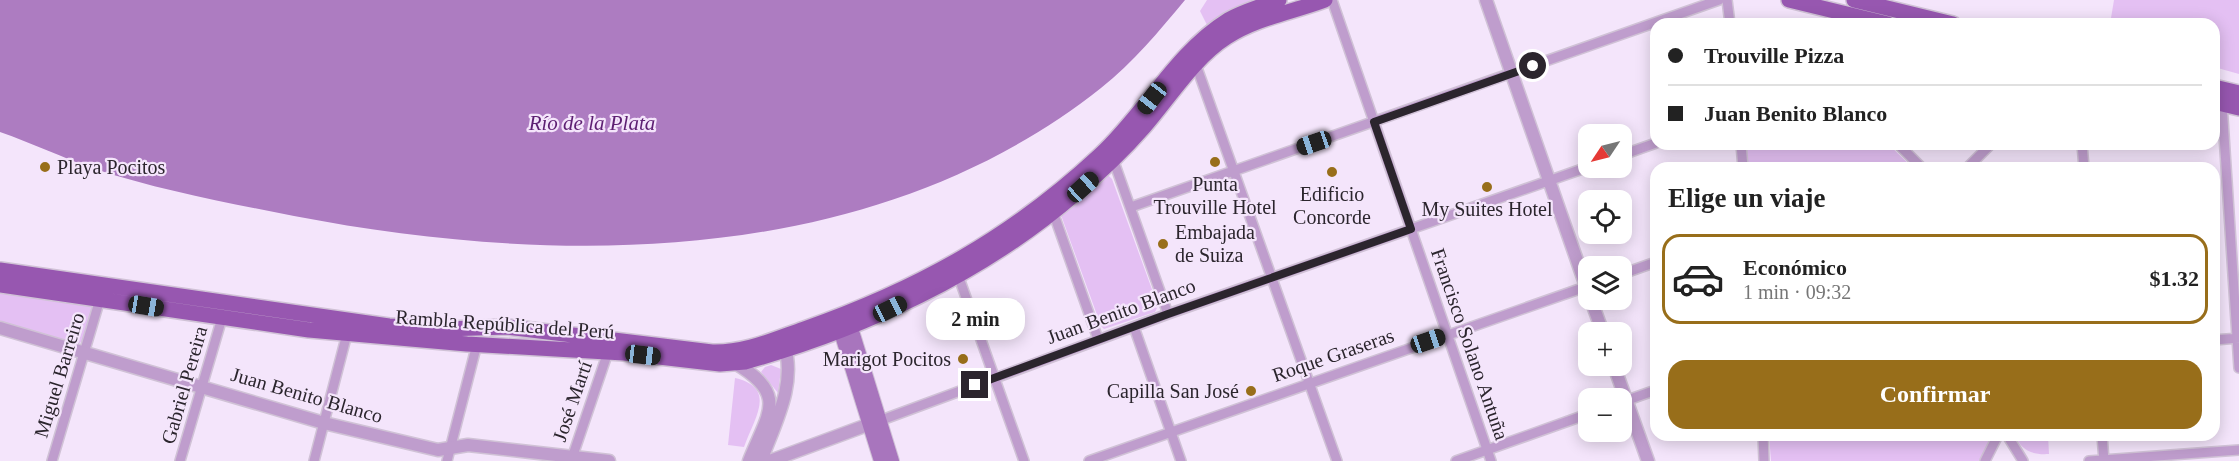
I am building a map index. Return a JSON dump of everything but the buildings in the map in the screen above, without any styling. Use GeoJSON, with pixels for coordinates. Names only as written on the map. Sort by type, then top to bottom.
{"type":"FeatureCollection","features":[{"type":"Feature","properties":{"kind":"main road","name":"Rambla República del Perú"},"geometry":{"type":"LineString","coordinates":[[846,323],[885,299],[942,270],[1026,216],[1101,155],[1202,40],[1237,15],[1279,0]]}},
{"type":"Feature","properties":{"kind":"main road","name":"Rambla República del Perú"},"geometry":{"type":"LineString","coordinates":[[0,285],[222,318],[348,328],[477,344],[608,352],[720,364],[735,363],[783,343],[890,309],[958,275],[1009,244],[1053,212],[1113,159],[1216,45],[1238,30],[1325,0]]}},
{"type":"Feature","properties":{"kind":"main road"},"geometry":{"type":"LineString","coordinates":[[1789,0],[1863,18]]}},
{"type":"Feature","properties":{"kind":"main road"},"geometry":{"type":"LineString","coordinates":[[1824,0],[1845,0]]}},
{"type":"Feature","properties":{"kind":"main road"},"geometry":{"type":"LineString","coordinates":[[1854,0],[1928,18]]}},
{"type":"Feature","properties":{"kind":"main road"},"geometry":{"type":"LineString","coordinates":[[2220,88],[2239,93]]}},
{"type":"Feature","properties":{"kind":"main road"},"geometry":{"type":"LineString","coordinates":[[2220,102],[2230,99],[2239,101]]}},
{"type":"Feature","properties":{"kind":"main road"},"geometry":{"type":"LineString","coordinates":[[2220,103],[2239,108]]}},
{"type":"Feature","properties":{"kind":"main road","name":"Rambla República del Perú"},"geometry":{"type":"LineString","coordinates":[[0,270],[308,316],[348,328],[507,327],[721,352],[783,343]]}},
{"type":"Feature","properties":{"kind":"main road"},"geometry":{"type":"LineString","coordinates":[[0,277],[37,276]]}},
{"type":"Feature","properties":{"kind":"main road"},"geometry":{"type":"LineString","coordinates":[[222,318],[226,313],[233,312],[285,319],[308,316]]}},
{"type":"Feature","properties":{"kind":"main road"},"geometry":{"type":"LineString","coordinates":[[846,323],[874,423],[881,461]]}},
{"type":"Feature","properties":{"kind":"main road"},"geometry":{"type":"LineString","coordinates":[[477,344],[486,336],[520,336],[534,330]]}},
{"type":"Feature","properties":{"kind":"main road"},"geometry":{"type":"LineString","coordinates":[[874,423],[892,461]]}},
{"type":"Feature","properties":{"kind":"street","name":"Francisco Solano Antuña"},"geometry":{"type":"LineString","coordinates":[[1332,0],[1491,461]]}},
{"type":"Feature","properties":{"kind":"street"},"geometry":{"type":"LineString","coordinates":[[1486,0],[1578,260]]}},
{"type":"Feature","properties":{"kind":"street"},"geometry":{"type":"LineString","coordinates":[[1669,18],[1719,0]]}},
{"type":"Feature","properties":{"kind":"street"},"geometry":{"type":"LineString","coordinates":[[1727,0],[1729,18]]}},
{"type":"Feature","properties":{"kind":"street"},"geometry":{"type":"LineString","coordinates":[[1131,207],[1650,25]]}},
{"type":"Feature","properties":{"kind":"street"},"geometry":{"type":"LineString","coordinates":[[1196,65],[1337,461]]}},
{"type":"Feature","properties":{"kind":"street"},"geometry":{"type":"LineString","coordinates":[[2220,126],[2239,368]]}},
{"type":"Feature","properties":{"kind":"street"},"geometry":{"type":"LineString","coordinates":[[1632,151],[1650,145]]}},
{"type":"Feature","properties":{"kind":"street"},"geometry":{"type":"LineString","coordinates":[[1904,150],[1916,162]]}},
{"type":"Feature","properties":{"kind":"street"},"geometry":{"type":"LineString","coordinates":[[1973,162],[1984,150]]}},
{"type":"Feature","properties":{"kind":"street"},"geometry":{"type":"LineString","coordinates":[[1113,159],[1168,314]]}},
{"type":"Feature","properties":{"kind":"street","name":"Juan Benito Blanco"},"geometry":{"type":"LineString","coordinates":[[770,461],[1098,339],[1578,170]]}},
{"type":"Feature","properties":{"kind":"street"},"geometry":{"type":"LineString","coordinates":[[1053,212],[1098,339]]}},
{"type":"Feature","properties":{"kind":"street"},"geometry":{"type":"LineString","coordinates":[[1632,270],[1650,264]]}},
{"type":"Feature","properties":{"kind":"street"},"geometry":{"type":"LineString","coordinates":[[958,275],[1024,461]]}},
{"type":"Feature","properties":{"kind":"street","name":"Roque Graseras"},"geometry":{"type":"LineString","coordinates":[[1089,461],[1448,334],[1578,291]]}},
{"type":"Feature","properties":{"kind":"street","name":"Miguel Barreiro"},"geometry":{"type":"LineString","coordinates":[[52,461],[100,299]]}},
{"type":"Feature","properties":{"kind":"street","name":"Gabriel Pereira"},"geometry":{"type":"LineString","coordinates":[[180,461],[222,318]]}},
{"type":"Feature","properties":{"kind":"street"},"geometry":{"type":"LineString","coordinates":[[1134,327],[1181,461]]}},
{"type":"Feature","properties":{"kind":"street","name":"Juan Benito Blanco"},"geometry":{"type":"LineString","coordinates":[[0,328],[324,423],[438,450],[468,445],[609,461]]}},
{"type":"Feature","properties":{"kind":"street"},"geometry":{"type":"LineString","coordinates":[[314,461],[348,328]]}},
{"type":"Feature","properties":{"kind":"street"},"geometry":{"type":"LineString","coordinates":[[2220,340],[2238,338]]}},
{"type":"Feature","properties":{"kind":"street"},"geometry":{"type":"LineString","coordinates":[[761,461],[787,393],[788,369],[783,343]]}},
{"type":"Feature","properties":{"kind":"street"},"geometry":{"type":"LineString","coordinates":[[447,461],[477,344]]}},
{"type":"Feature","properties":{"kind":"street","name":"José Martí"},"geometry":{"type":"LineString","coordinates":[[572,458],[608,352]]}},
{"type":"Feature","properties":{"kind":"street"},"geometry":{"type":"LineString","coordinates":[[735,363],[760,380],[769,396],[770,406],[749,461]]}},
{"type":"Feature","properties":{"kind":"street"},"geometry":{"type":"LineString","coordinates":[[1632,398],[1650,392]]}},
{"type":"Feature","properties":{"kind":"street"},"geometry":{"type":"LineString","coordinates":[[1456,461],[1578,418]]}},
{"type":"Feature","properties":{"kind":"street"},"geometry":{"type":"LineString","coordinates":[[1632,421],[1648,461]]}},
{"type":"Feature","properties":{"kind":"street"},"geometry":{"type":"LineString","coordinates":[[1763,441],[1764,461]]}},
{"type":"Feature","properties":{"kind":"street"},"geometry":{"type":"LineString","coordinates":[[1986,461],[1995,441]]}},
{"type":"Feature","properties":{"kind":"street"},"geometry":{"type":"LineString","coordinates":[[2011,441],[2023,461]]}},
{"type":"Feature","properties":{"kind":"street"},"geometry":{"type":"LineString","coordinates":[[2102,441],[2104,460]]}},
{"type":"Feature","properties":{"kind":"street"},"geometry":{"type":"LineString","coordinates":[[2089,461],[2239,450]]}},
{"type":"Feature","properties":{"kind":"shaded area"},"geometry":{"type":"Polygon","coordinates":[[[1207,0],[1254,0],[1208,27],[1200,11],[1207,0]]]}},
{"type":"Feature","properties":{"kind":"shaded area"},"geometry":{"type":"Polygon","coordinates":[[[2114,0],[2239,0],[2239,74],[2220,69],[2220,18],[2111,18],[2114,0]]]}},
{"type":"Feature","properties":{"kind":"shaded area"},"geometry":{"type":"Polygon","coordinates":[[[1746,150],[1894,150],[1907,162],[1746,162],[1746,150]]]}},
{"type":"Feature","properties":{"kind":"shaded area"},"geometry":{"type":"Polygon","coordinates":[[[1107,174],[1112,179],[1158,306],[1155,312],[1104,329],[1061,215],[1107,174]]]}},
{"type":"Feature","properties":{"kind":"shaded area"},"geometry":{"type":"Polygon","coordinates":[[[0,289],[89,303],[93,310],[84,340],[77,345],[0,323],[0,289]]]}},
{"type":"Feature","properties":{"kind":"shaded area"},"geometry":{"type":"Polygon","coordinates":[[[771,365],[781,369],[778,393],[761,372],[765,367],[771,365]]]}},
{"type":"Feature","properties":{"kind":"shaded area"},"geometry":{"type":"Polygon","coordinates":[[[735,378],[756,389],[759,397],[757,415],[744,447],[728,445],[735,378]]]}},
{"type":"Feature","properties":{"kind":"shaded area"},"geometry":{"type":"Polygon","coordinates":[[[1769,441],[1989,441],[1979,461],[1771,461],[1769,441]]]}},
{"type":"Feature","properties":{"kind":"shaded area"},"geometry":{"type":"Polygon","coordinates":[[[2019,441],[2048,441],[2049,454],[2028,451],[2019,441]]]}},
{"type":"Feature","properties":{"kind":"water","name":"Río de la Plata"},"geometry":{"type":"Polygon","coordinates":[[[0,0],[1185,0],[1135,57],[1101,88],[1013,147],[918,191],[818,221],[714,239],[609,246],[503,243],[397,233],[294,216],[194,196],[119,177],[0,132],[0,0]]]}},
{"type":"Feature","properties":{"kind":"place","name":"Punta Trouville Hotel"},"geometry":{"type":"Point","coordinates":[1215,162]}},
{"type":"Feature","properties":{"kind":"place","name":"Playa Pocitos"},"geometry":{"type":"Point","coordinates":[45,167]}},
{"type":"Feature","properties":{"kind":"place","name":"Edificio Concorde"},"geometry":{"type":"Point","coordinates":[1332,172]}},
{"type":"Feature","properties":{"kind":"place","name":"My Suites Hotel"},"geometry":{"type":"Point","coordinates":[1487,187]}},
{"type":"Feature","properties":{"kind":"place","name":"Embajada de Suiza"},"geometry":{"type":"Point","coordinates":[1163,244]}},
{"type":"Feature","properties":{"kind":"place","name":"Marigot Pocitos"},"geometry":{"type":"Point","coordinates":[963,359]}},
{"type":"Feature","properties":{"kind":"place","name":"Capilla San José"},"geometry":{"type":"Point","coordinates":[1251,391]}},
{"type":"Feature","properties":{"kind":"route"},"geometry":{"type":"LineString","coordinates":[[975,385],[1098,339],[1411,229],[1374,122],[1533,66]]}}]}
